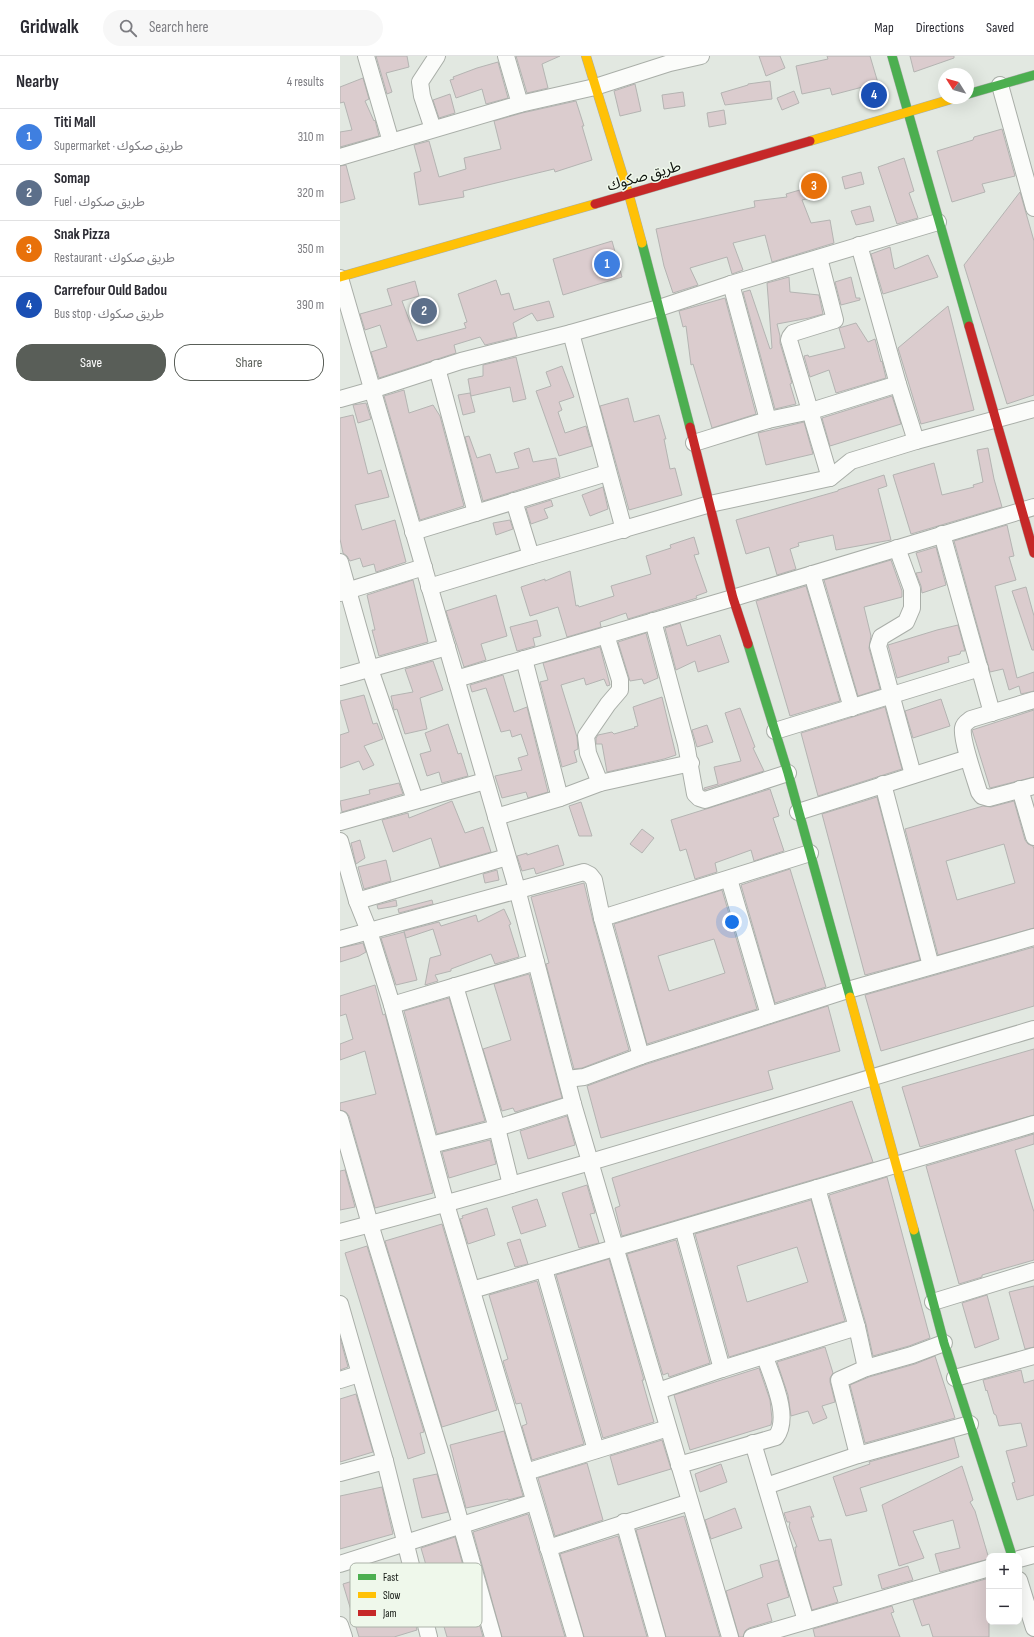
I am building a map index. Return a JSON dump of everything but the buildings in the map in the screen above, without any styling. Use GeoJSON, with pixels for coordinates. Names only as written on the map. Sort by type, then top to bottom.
{"type":"FeatureCollection","features":[{"type":"Feature","properties":{"kind":"street"},"geometry":{"type":"LineString","coordinates":[[366,56],[391,142]]}},
{"type":"Feature","properties":{"kind":"street"},"geometry":{"type":"LineString","coordinates":[[433,129],[422,96],[420,82],[437,56]]}},
{"type":"Feature","properties":{"kind":"street"},"geometry":{"type":"LineString","coordinates":[[506,56],[520,104]]}},
{"type":"Feature","properties":{"kind":"street"},"geometry":{"type":"LineString","coordinates":[[586,56],[628,195],[659,308],[733,598],[788,773],[871,1077],[897,1165],[944,1343],[1011,1553]]}},
{"type":"Feature","properties":{"kind":"street"},"geometry":{"type":"LineString","coordinates":[[340,157],[520,104],[595,87],[669,60],[700,56]]}},
{"type":"Feature","properties":{"kind":"street"},"geometry":{"type":"LineString","coordinates":[[892,56],[995,420],[1028,509],[1034,553]]}},
{"type":"Feature","properties":{"kind":"street"},"geometry":{"type":"LineString","coordinates":[[974,92],[1034,75]]}},
{"type":"Feature","properties":{"kind":"street"},"geometry":{"type":"LineString","coordinates":[[1000,85],[1031,189],[1034,208]]}},
{"type":"Feature","properties":{"kind":"street","name":"طريق صكوك"},"geometry":{"type":"LineString","coordinates":[[340,278],[938,103]]}},
{"type":"Feature","properties":{"kind":"street"},"geometry":{"type":"LineString","coordinates":[[340,399],[461,361],[659,308],[731,284],[938,222]]}},
{"type":"Feature","properties":{"kind":"street"},"geometry":{"type":"LineString","coordinates":[[859,245],[898,384],[916,441]]}},
{"type":"Feature","properties":{"kind":"street"},"geometry":{"type":"LineString","coordinates":[[819,258],[835,320],[793,333],[789,340],[830,478]]}},
{"type":"Feature","properties":{"kind":"street"},"geometry":{"type":"LineString","coordinates":[[340,278],[517,889],[573,1104],[730,1637]]}},
{"type":"Feature","properties":{"kind":"street"},"geometry":{"type":"LineString","coordinates":[[731,284],[768,420]]}},
{"type":"Feature","properties":{"kind":"street"},"geometry":{"type":"LineString","coordinates":[[570,333],[624,530]]}},
{"type":"Feature","properties":{"kind":"street"},"geometry":{"type":"LineString","coordinates":[[437,368],[476,512]]}},
{"type":"Feature","properties":{"kind":"street"},"geometry":{"type":"LineString","coordinates":[[694,444],[768,420],[811,411],[898,384]]}},
{"type":"Feature","properties":{"kind":"street"},"geometry":{"type":"LineString","coordinates":[[429,587],[710,504],[830,478],[851,461],[916,441],[1034,409]]}},
{"type":"Feature","properties":{"kind":"street"},"geometry":{"type":"LineString","coordinates":[[414,532],[607,472]]}},
{"type":"Feature","properties":{"kind":"street"},"geometry":{"type":"LineString","coordinates":[[514,501],[531,556]]}},
{"type":"Feature","properties":{"kind":"street"},"geometry":{"type":"LineString","coordinates":[[456,679],[733,598],[1028,509]]}},
{"type":"Feature","properties":{"kind":"street"},"geometry":{"type":"LineString","coordinates":[[942,534],[992,713]]}},
{"type":"Feature","properties":{"kind":"street"},"geometry":{"type":"LineString","coordinates":[[897,548],[912,589],[912,608],[906,622],[881,637],[878,646],[913,774]]}},
{"type":"Feature","properties":{"kind":"street"},"geometry":{"type":"LineString","coordinates":[[340,562],[344,592],[414,800]]}},
{"type":"Feature","properties":{"kind":"street"},"geometry":{"type":"LineString","coordinates":[[344,592],[424,567]]}},
{"type":"Feature","properties":{"kind":"street"},"geometry":{"type":"LineString","coordinates":[[812,574],[852,708]]}},
{"type":"Feature","properties":{"kind":"street"},"geometry":{"type":"LineString","coordinates":[[653,621],[691,764],[695,794],[699,798],[706,800],[788,773]]}},
{"type":"Feature","properties":{"kind":"street"},"geometry":{"type":"LineString","coordinates":[[600,783],[588,753],[586,736],[608,704],[620,690],[620,680],[606,635]]}},
{"type":"Feature","properties":{"kind":"street"},"geometry":{"type":"LineString","coordinates":[[340,677],[447,647]]}},
{"type":"Feature","properties":{"kind":"street"},"geometry":{"type":"LineString","coordinates":[[524,659],[560,798]]}},
{"type":"Feature","properties":{"kind":"street"},"geometry":{"type":"LineString","coordinates":[[775,731],[980,668]]}},
{"type":"Feature","properties":{"kind":"street"},"geometry":{"type":"LineString","coordinates":[[1034,700],[965,723],[962,729],[968,758],[979,792],[982,796],[989,798],[1027,788],[1034,837]]}},
{"type":"Feature","properties":{"kind":"street"},"geometry":{"type":"LineString","coordinates":[[798,812],[913,774],[968,758]]}},
{"type":"Feature","properties":{"kind":"street"},"geometry":{"type":"LineString","coordinates":[[496,817],[560,798],[600,783],[691,764]]}},
{"type":"Feature","properties":{"kind":"street"},"geometry":{"type":"LineString","coordinates":[[340,822],[485,781]]}},
{"type":"Feature","properties":{"kind":"street"},"geometry":{"type":"LineString","coordinates":[[883,784],[931,966]]}},
{"type":"Feature","properties":{"kind":"street"},"geometry":{"type":"LineString","coordinates":[[340,840],[357,901],[369,931],[392,1005],[432,1145],[446,1204],[575,1637]]}},
{"type":"Feature","properties":{"kind":"street"},"geometry":{"type":"LineString","coordinates":[[602,918],[810,853]]}},
{"type":"Feature","properties":{"kind":"street"},"geometry":{"type":"LineString","coordinates":[[357,901],[507,857]]}},
{"type":"Feature","properties":{"kind":"street"},"geometry":{"type":"LineString","coordinates":[[340,939],[517,889],[584,872],[590,875],[594,880],[602,918],[641,1056]]}},
{"type":"Feature","properties":{"kind":"street"},"geometry":{"type":"LineString","coordinates":[[729,879],[769,1015]]}},
{"type":"Feature","properties":{"kind":"street"},"geometry":{"type":"LineString","coordinates":[[567,1079],[584,1077],[641,1056],[848,990],[1034,938]]}},
{"type":"Feature","properties":{"kind":"street"},"geometry":{"type":"LineString","coordinates":[[392,1005],[536,962]]}},
{"type":"Feature","properties":{"kind":"street"},"geometry":{"type":"LineString","coordinates":[[455,986],[512,1184]]}},
{"type":"Feature","properties":{"kind":"street"},"geometry":{"type":"LineString","coordinates":[[340,1232],[446,1204],[590,1162],[1034,1029]]}},
{"type":"Feature","properties":{"kind":"street"},"geometry":{"type":"LineString","coordinates":[[432,1145],[497,1128],[573,1104]]}},
{"type":"Feature","properties":{"kind":"street"},"geometry":{"type":"LineString","coordinates":[[340,1119],[370,1224],[440,1451],[472,1563]]}},
{"type":"Feature","properties":{"kind":"street"},"geometry":{"type":"LineString","coordinates":[[472,1290],[1034,1124]]}},
{"type":"Feature","properties":{"kind":"street"},"geometry":{"type":"LineString","coordinates":[[817,1188],[857,1327],[866,1368]]}},
{"type":"Feature","properties":{"kind":"street"},"geometry":{"type":"LineString","coordinates":[[684,1228],[722,1369]]}},
{"type":"Feature","properties":{"kind":"street"},"geometry":{"type":"LineString","coordinates":[[544,1269],[596,1450]]}},
{"type":"Feature","properties":{"kind":"street"},"geometry":{"type":"LineString","coordinates":[[933,1302],[1034,1271]]}},
{"type":"Feature","properties":{"kind":"street"},"geometry":{"type":"LineString","coordinates":[[340,1304],[384,1461],[410,1563]]}},
{"type":"Feature","properties":{"kind":"street"},"geometry":{"type":"LineString","coordinates":[[658,1391],[722,1369],[765,1357],[857,1327]]}},
{"type":"Feature","properties":{"kind":"street"},"geometry":{"type":"LineString","coordinates":[[858,1455],[839,1380],[842,1377],[866,1368],[912,1355],[944,1343]]}},
{"type":"Feature","properties":{"kind":"street"},"geometry":{"type":"LineString","coordinates":[[955,1378],[1034,1356]]}},
{"type":"Feature","properties":{"kind":"street"},"geometry":{"type":"LineString","coordinates":[[679,1465],[776,1437],[782,1425],[780,1403],[765,1357]]}},
{"type":"Feature","properties":{"kind":"street"},"geometry":{"type":"LineString","coordinates":[[340,1380],[359,1374]]}},
{"type":"Feature","properties":{"kind":"street"},"geometry":{"type":"LineString","coordinates":[[766,1486],[858,1455],[970,1424]]}},
{"type":"Feature","properties":{"kind":"street"},"geometry":{"type":"LineString","coordinates":[[526,1472],[668,1428]]}},
{"type":"Feature","properties":{"kind":"street"},"geometry":{"type":"LineString","coordinates":[[753,1444],[806,1621]]}},
{"type":"Feature","properties":{"kind":"street"},"geometry":{"type":"LineString","coordinates":[[340,1473],[384,1461]]}},
{"type":"Feature","properties":{"kind":"street"},"geometry":{"type":"LineString","coordinates":[[340,1564],[534,1502]]}},
{"type":"Feature","properties":{"kind":"street"},"geometry":{"type":"LineString","coordinates":[[548,1548],[624,1522],[690,1502]]}},
{"type":"Feature","properties":{"kind":"street"},"geometry":{"type":"LineString","coordinates":[[624,1522],[657,1637]]}},
{"type":"Feature","properties":{"kind":"street"},"geometry":{"type":"LineString","coordinates":[[1022,1558],[1034,1555]]}},
{"type":"Feature","properties":{"kind":"street"},"geometry":{"type":"LineString","coordinates":[[752,1637],[986,1569]]}},
{"type":"Feature","properties":{"kind":"street"},"geometry":{"type":"LineString","coordinates":[[1022,1589],[1034,1628]]}},
{"type":"Feature","properties":{"kind":"street"},"geometry":{"type":"LineString","coordinates":[[482,1598],[493,1637]]}},
{"type":"Feature","properties":{"kind":"street"},"geometry":{"type":"LineString","coordinates":[[340,1625],[344,1637]]}},
{"type":"Feature","properties":{"kind":"traffic: fast"},"geometry":{"type":"LineString","coordinates":[[892,56],[969,326]]}},
{"type":"Feature","properties":{"kind":"traffic: fast"},"geometry":{"type":"LineString","coordinates":[[974,92],[1034,75]]}},
{"type":"Feature","properties":{"kind":"traffic: fast"},"geometry":{"type":"LineString","coordinates":[[642,243],[690,427]]}},
{"type":"Feature","properties":{"kind":"traffic: fast"},"geometry":{"type":"LineString","coordinates":[[748,644],[788,773],[850,997]]}},
{"type":"Feature","properties":{"kind":"traffic: fast"},"geometry":{"type":"LineString","coordinates":[[914,1230],[944,1343],[1011,1553]]}},
{"type":"Feature","properties":{"kind":"traffic: slow"},"geometry":{"type":"LineString","coordinates":[[586,56],[629,195],[642,243]]}},
{"type":"Feature","properties":{"kind":"traffic: slow"},"geometry":{"type":"LineString","coordinates":[[810,141],[938,103]]}},
{"type":"Feature","properties":{"kind":"traffic: slow"},"geometry":{"type":"LineString","coordinates":[[340,277],[595,204]]}},
{"type":"Feature","properties":{"kind":"traffic: slow"},"geometry":{"type":"LineString","coordinates":[[850,997],[914,1230]]}},
{"type":"Feature","properties":{"kind":"traffic: jam"},"geometry":{"type":"LineString","coordinates":[[595,204],[810,141]]}},
{"type":"Feature","properties":{"kind":"traffic: jam"},"geometry":{"type":"LineString","coordinates":[[969,326],[1034,553]]}},
{"type":"Feature","properties":{"kind":"traffic: jam"},"geometry":{"type":"LineString","coordinates":[[690,427],[733,598],[748,644]]}},
{"type":"Feature","properties":{"kind":"place","name":"Carrefour Ould Badou"},"geometry":{"type":"Point","coordinates":[874,95]}},
{"type":"Feature","properties":{"kind":"place","name":"Snak Pizza"},"geometry":{"type":"Point","coordinates":[814,186]}},
{"type":"Feature","properties":{"kind":"place","name":"Titi Mall"},"geometry":{"type":"Point","coordinates":[607,264]}},
{"type":"Feature","properties":{"kind":"place","name":"Somap"},"geometry":{"type":"Point","coordinates":[424,311]}}]}
